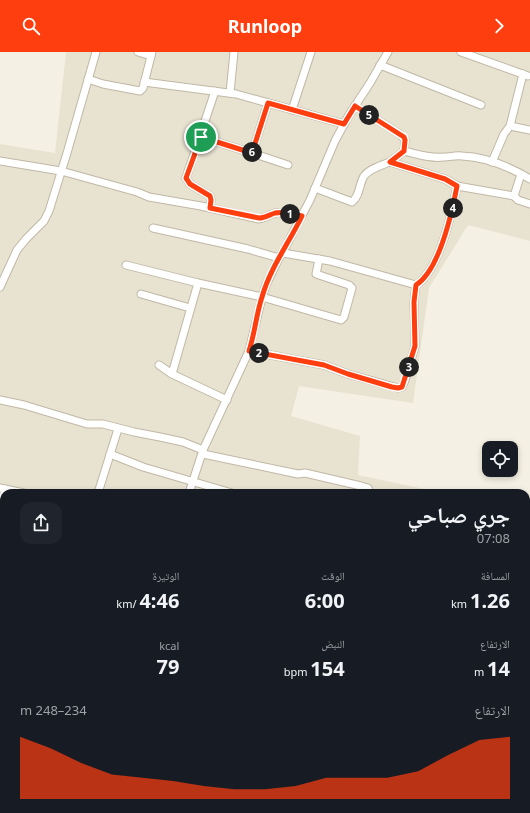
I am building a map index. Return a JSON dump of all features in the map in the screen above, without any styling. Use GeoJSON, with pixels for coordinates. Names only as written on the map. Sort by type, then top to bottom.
{"type":"FeatureCollection","features":[{"type":"Feature","properties":{"kind":"street"},"geometry":{"type":"LineString","coordinates":[[0,287],[17,250],[44,221],[49,211],[96,52]]}},
{"type":"Feature","properties":{"kind":"street"},"geometry":{"type":"LineString","coordinates":[[88,78],[103,84],[138,92],[142,89],[152,54],[138,52]]}},
{"type":"Feature","properties":{"kind":"street"},"geometry":{"type":"LineString","coordinates":[[230,93],[234,52]]}},
{"type":"Feature","properties":{"kind":"street"},"geometry":{"type":"LineString","coordinates":[[292,110],[310,52]]}},
{"type":"Feature","properties":{"kind":"street"},"geometry":{"type":"LineString","coordinates":[[191,489],[203,452],[249,351],[262,297],[281,255],[302,216],[335,141],[388,52]]}},
{"type":"Feature","properties":{"kind":"street"},"geometry":{"type":"LineString","coordinates":[[461,52],[526,75],[510,126],[504,134],[492,162]]}},
{"type":"Feature","properties":{"kind":"street"},"geometry":{"type":"LineString","coordinates":[[380,66],[482,104]]}},
{"type":"Feature","properties":{"kind":"street"},"geometry":{"type":"LineString","coordinates":[[144,82],[230,93],[344,124]]}},
{"type":"Feature","properties":{"kind":"street"},"geometry":{"type":"LineString","coordinates":[[210,208],[210,196],[190,184],[186,178],[201,137],[215,91]]}},
{"type":"Feature","properties":{"kind":"street"},"geometry":{"type":"LineString","coordinates":[[252,153],[268,103]]}},
{"type":"Feature","properties":{"kind":"street"},"geometry":{"type":"LineString","coordinates":[[315,188],[352,202],[357,197],[365,175],[377,167],[390,162],[404,151],[404,137],[355,106]]}},
{"type":"Feature","properties":{"kind":"street"},"geometry":{"type":"LineString","coordinates":[[510,126],[530,130]]}},
{"type":"Feature","properties":{"kind":"street"},"geometry":{"type":"LineString","coordinates":[[201,137],[288,165]]}},
{"type":"Feature","properties":{"kind":"street"},"geometry":{"type":"LineString","coordinates":[[404,151],[443,158],[464,156],[492,162],[530,179]]}},
{"type":"Feature","properties":{"kind":"street"},"geometry":{"type":"LineString","coordinates":[[0,160],[61,171],[138,192],[150,197],[259,218],[265,218],[276,213],[284,212],[302,216]]}},
{"type":"Feature","properties":{"kind":"street"},"geometry":{"type":"LineString","coordinates":[[390,162],[445,179],[457,186],[514,196],[518,200],[530,204]]}},
{"type":"Feature","properties":{"kind":"street"},"geometry":{"type":"LineString","coordinates":[[514,196],[521,174]]}},
{"type":"Feature","properties":{"kind":"street"},"geometry":{"type":"LineString","coordinates":[[153,228],[248,249],[281,255],[319,259],[366,270],[416,285],[421,282],[430,270],[445,238],[457,186]]}},
{"type":"Feature","properties":{"kind":"street"},"geometry":{"type":"LineString","coordinates":[[126,265],[262,297],[340,320],[343,319],[352,288],[349,285],[316,274],[319,259]]}},
{"type":"Feature","properties":{"kind":"street"},"geometry":{"type":"LineString","coordinates":[[172,374],[198,283]]}},
{"type":"Feature","properties":{"kind":"street"},"geometry":{"type":"LineString","coordinates":[[249,351],[324,365],[348,374],[398,388],[402,387],[415,346],[414,302],[416,285]]}},
{"type":"Feature","properties":{"kind":"street"},"geometry":{"type":"LineString","coordinates":[[141,294],[190,308]]}},
{"type":"Feature","properties":{"kind":"street"},"geometry":{"type":"LineString","coordinates":[[159,365],[172,374],[227,400]]}},
{"type":"Feature","properties":{"kind":"street"},"geometry":{"type":"LineString","coordinates":[[0,400],[24,405],[87,424],[103,424],[118,429],[160,436],[183,442],[203,452],[298,474],[305,473],[368,489]]}},
{"type":"Feature","properties":{"kind":"street"},"geometry":{"type":"LineString","coordinates":[[99,489],[118,429]]}},
{"type":"Feature","properties":{"kind":"street"},"geometry":{"type":"LineString","coordinates":[[110,454],[143,467],[218,489]]}},
{"type":"Feature","properties":{"kind":"shaded area"},"geometry":{"type":"Polygon","coordinates":[[[66,52],[530,52],[530,241],[468,225],[429,288],[413,403],[299,386],[291,416],[360,436],[358,475],[424,489],[0,489],[0,144],[55,153],[66,52]]]}},
{"type":"Feature","properties":{"kind":"route"},"geometry":{"type":"LineString","coordinates":[[268,103],[344,124],[355,106],[404,137],[404,151],[390,162],[445,179],[457,186],[447,232],[430,270],[421,282],[416,285],[414,302],[415,346],[402,387],[392,387],[324,365],[249,351],[266,285],[302,216],[284,212],[276,213],[265,218],[259,218],[210,208],[210,196],[190,184],[186,178],[201,137],[252,153],[268,103]]}}]}
